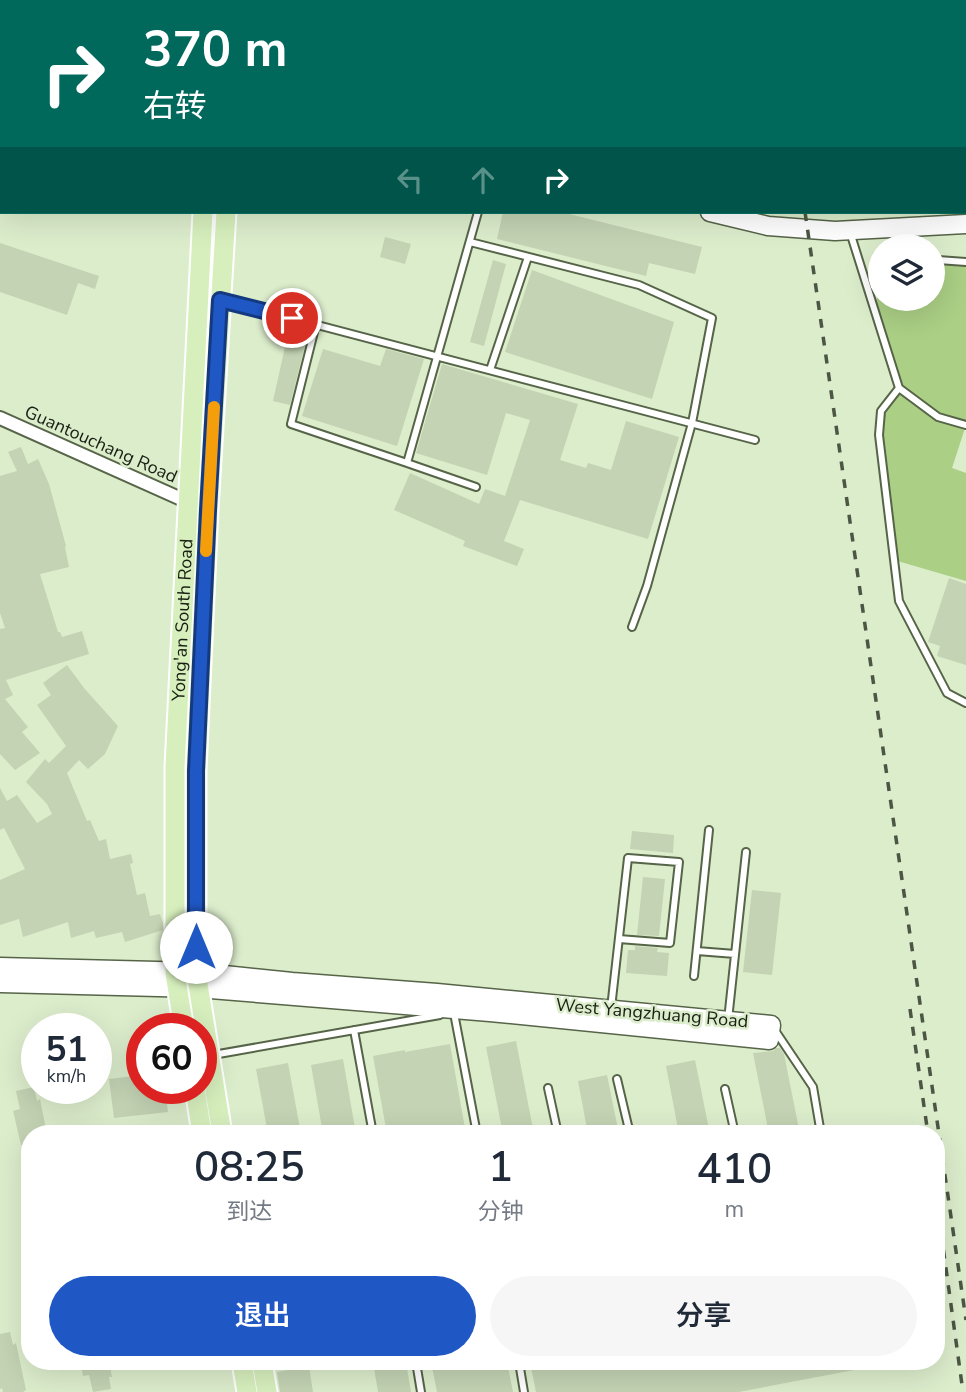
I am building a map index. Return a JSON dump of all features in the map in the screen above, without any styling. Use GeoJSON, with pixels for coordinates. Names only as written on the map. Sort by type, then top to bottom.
{"type":"FeatureCollection","features":[{"type":"Feature","properties":{"kind":"main road","name":"Yong'an South Road"},"geometry":{"type":"LineString","coordinates":[[181,1013],[176,980],[175,767],[203,214]]}},
{"type":"Feature","properties":{"kind":"main road","name":"Yong'an South Road"},"geometry":{"type":"LineString","coordinates":[[202,1013],[197,980],[196,771],[226,214]]}},
{"type":"Feature","properties":{"kind":"main road"},"geometry":{"type":"LineString","coordinates":[[197,1104],[201,1125]]}},
{"type":"Feature","properties":{"kind":"main road","name":"Yong'an South Road"},"geometry":{"type":"LineString","coordinates":[[217,1104],[220,1125]]}},
{"type":"Feature","properties":{"kind":"main road"},"geometry":{"type":"LineString","coordinates":[[243,1370],[247,1392]]}},
{"type":"Feature","properties":{"kind":"main road"},"geometry":{"type":"LineString","coordinates":[[263,1370],[267,1392]]}},
{"type":"Feature","properties":{"kind":"street"},"geometry":{"type":"LineString","coordinates":[[724,214],[768,226],[835,231],[966,224]]}},
{"type":"Feature","properties":{"kind":"street","name":"Guantouchang Road"},"geometry":{"type":"LineString","coordinates":[[0,418],[188,502]]}},
{"type":"Feature","properties":{"kind":"street","name":"West Yangzhuang Road"},"geometry":{"type":"LineString","coordinates":[[0,967],[176,980]]}},
{"type":"Feature","properties":{"kind":"street","name":"West Yangzhuang Road"},"geometry":{"type":"LineString","coordinates":[[0,983],[176,980],[197,980],[292,982],[771,1025],[769,1040],[460,1011],[197,980]]}},
{"type":"Feature","properties":{"kind":"lane"},"geometry":{"type":"LineString","coordinates":[[407,463],[477,214]]}},
{"type":"Feature","properties":{"kind":"lane"},"geometry":{"type":"LineString","coordinates":[[849,230],[868,289]]}},
{"type":"Feature","properties":{"kind":"lane"},"geometry":{"type":"LineString","coordinates":[[470,242],[639,285],[712,317],[692,424],[647,586],[632,627]]}},
{"type":"Feature","properties":{"kind":"lane"},"geometry":{"type":"LineString","coordinates":[[490,370],[528,257]]}},
{"type":"Feature","properties":{"kind":"lane"},"geometry":{"type":"LineString","coordinates":[[945,260],[966,262]]}},
{"type":"Feature","properties":{"kind":"lane"},"geometry":{"type":"LineString","coordinates":[[220,300],[755,440]]}},
{"type":"Feature","properties":{"kind":"lane"},"geometry":{"type":"LineString","coordinates":[[875,311],[899,388],[938,417],[966,425]]}},
{"type":"Feature","properties":{"kind":"lane"},"geometry":{"type":"LineString","coordinates":[[316,324],[291,424],[476,487]]}},
{"type":"Feature","properties":{"kind":"lane"},"geometry":{"type":"LineString","coordinates":[[899,388],[880,411],[879,435],[899,601],[947,693],[966,703]]}},
{"type":"Feature","properties":{"kind":"lane"},"geometry":{"type":"LineString","coordinates":[[694,976],[709,830]]}},
{"type":"Feature","properties":{"kind":"lane"},"geometry":{"type":"LineString","coordinates":[[727,1021],[746,852]]}},
{"type":"Feature","properties":{"kind":"lane"},"geometry":{"type":"LineString","coordinates":[[611,1010],[628,858],[679,863],[670,943],[619,939]]}},
{"type":"Feature","properties":{"kind":"lane"},"geometry":{"type":"LineString","coordinates":[[697,951],[735,954]]}},
{"type":"Feature","properties":{"kind":"lane"},"geometry":{"type":"LineString","coordinates":[[217,1053],[460,1011],[476,1125]]}},
{"type":"Feature","properties":{"kind":"lane"},"geometry":{"type":"LineString","coordinates":[[771,1025],[813,1087],[819,1125]]}},
{"type":"Feature","properties":{"kind":"lane"},"geometry":{"type":"LineString","coordinates":[[354,1030],[371,1125]]}},
{"type":"Feature","properties":{"kind":"lane"},"geometry":{"type":"LineString","coordinates":[[617,1079],[628,1125]]}},
{"type":"Feature","properties":{"kind":"lane"},"geometry":{"type":"LineString","coordinates":[[548,1088],[556,1125]]}},
{"type":"Feature","properties":{"kind":"lane"},"geometry":{"type":"LineString","coordinates":[[725,1089],[733,1125]]}},
{"type":"Feature","properties":{"kind":"lane"},"geometry":{"type":"LineString","coordinates":[[417,1370],[421,1392]]}},
{"type":"Feature","properties":{"kind":"lane"},"geometry":{"type":"LineString","coordinates":[[520,1370],[524,1392]]}},
{"type":"Feature","properties":{"kind":"green space"},"geometry":{"type":"Polygon","coordinates":[[[966,262],[966,425],[952,468],[966,473],[966,581],[894,560],[879,435],[881,411],[899,388],[875,311],[945,311],[945,263],[966,262]]]}},
{"type":"Feature","properties":{"kind":"building"},"geometry":{"type":"Polygon","coordinates":[[[503,214],[569,214],[702,247],[695,274],[649,263],[646,276],[497,239],[503,214]]]}},
{"type":"Feature","properties":{"kind":"building"},"geometry":{"type":"Polygon","coordinates":[[[385,237],[411,244],[405,264],[380,257],[385,237]]]}},
{"type":"Feature","properties":{"kind":"building"},"geometry":{"type":"Polygon","coordinates":[[[0,243],[99,276],[95,289],[78,283],[67,315],[0,292],[0,243]]]}},
{"type":"Feature","properties":{"kind":"building"},"geometry":{"type":"Polygon","coordinates":[[[493,260],[506,264],[484,346],[470,342],[493,260]]]}},
{"type":"Feature","properties":{"kind":"building"},"geometry":{"type":"Polygon","coordinates":[[[532,270],[674,322],[652,399],[505,352],[532,270]]]}},
{"type":"Feature","properties":{"kind":"building"},"geometry":{"type":"Polygon","coordinates":[[[289,329],[308,333],[290,405],[273,401],[289,329]]]}},
{"type":"Feature","properties":{"kind":"building"},"geometry":{"type":"Polygon","coordinates":[[[323,349],[380,366],[386,349],[424,359],[397,446],[302,416],[323,349]]]}},
{"type":"Feature","properties":{"kind":"building"},"geometry":{"type":"Polygon","coordinates":[[[442,364],[578,404],[560,460],[586,468],[588,463],[611,470],[626,421],[679,437],[648,539],[520,500],[504,541],[524,549],[517,566],[463,546],[465,541],[394,510],[410,473],[479,504],[485,489],[505,496],[530,420],[506,413],[487,475],[416,453],[442,364]]]}},
{"type":"Feature","properties":{"kind":"building"},"geometry":{"type":"Polygon","coordinates":[[[21,447],[28,464],[38,459],[49,484],[66,546],[69,567],[40,574],[58,632],[62,637],[82,631],[89,654],[6,680],[13,695],[5,699],[28,727],[22,732],[40,753],[15,770],[0,754],[0,629],[5,628],[0,613],[0,476],[17,471],[8,452],[21,447]]]}},
{"type":"Feature","properties":{"kind":"building"},"geometry":{"type":"Polygon","coordinates":[[[949,578],[966,584],[966,665],[937,656],[940,646],[928,642],[949,578]]]}},
{"type":"Feature","properties":{"kind":"building"},"geometry":{"type":"Polygon","coordinates":[[[67,665],[118,726],[105,754],[88,769],[79,760],[67,773],[87,821],[90,820],[99,841],[106,839],[110,859],[131,854],[133,863],[130,864],[137,895],[145,893],[150,916],[160,914],[163,923],[163,930],[125,942],[122,932],[96,938],[94,931],[71,938],[68,922],[23,937],[19,919],[0,925],[0,880],[25,869],[4,828],[0,830],[0,788],[7,801],[17,795],[37,823],[52,814],[47,804],[26,782],[45,759],[49,763],[66,746],[37,705],[51,695],[43,683],[67,665]]]}},
{"type":"Feature","properties":{"kind":"building"},"geometry":{"type":"Polygon","coordinates":[[[632,831],[674,835],[673,853],[630,849],[632,831]]]}},
{"type":"Feature","properties":{"kind":"building"},"geometry":{"type":"Polygon","coordinates":[[[643,877],[665,879],[659,936],[637,935],[643,877]]]}},
{"type":"Feature","properties":{"kind":"building"},"geometry":{"type":"Polygon","coordinates":[[[752,890],[781,893],[772,975],[743,972],[752,890]]]}},
{"type":"Feature","properties":{"kind":"building"},"geometry":{"type":"Polygon","coordinates":[[[635,946],[658,948],[657,952],[669,953],[667,976],[626,973],[628,950],[635,950],[635,946]]]}},
{"type":"Feature","properties":{"kind":"building"},"geometry":{"type":"Polygon","coordinates":[[[516,1041],[532,1125],[501,1125],[486,1047],[516,1041]]]}},
{"type":"Feature","properties":{"kind":"building"},"geometry":{"type":"Polygon","coordinates":[[[450,1044],[464,1125],[385,1125],[373,1056],[450,1044]]]}},
{"type":"Feature","properties":{"kind":"building"},"geometry":{"type":"Polygon","coordinates":[[[780,1048],[784,1054],[798,1125],[767,1125],[753,1053],[780,1048]]]}},
{"type":"Feature","properties":{"kind":"building"},"geometry":{"type":"Polygon","coordinates":[[[343,1059],[354,1125],[321,1125],[311,1065],[343,1059]]]}},
{"type":"Feature","properties":{"kind":"building"},"geometry":{"type":"Polygon","coordinates":[[[695,1060],[708,1125],[677,1125],[666,1066],[695,1060]]]}},
{"type":"Feature","properties":{"kind":"building"},"geometry":{"type":"Polygon","coordinates":[[[288,1063],[299,1125],[266,1125],[256,1069],[288,1063]]]}},
{"type":"Feature","properties":{"kind":"building"},"geometry":{"type":"Polygon","coordinates":[[[607,1075],[617,1125],[586,1125],[578,1081],[607,1075]]]}},
{"type":"Feature","properties":{"kind":"building"},"geometry":{"type":"Polygon","coordinates":[[[126,1077],[126,1104],[167,1104],[168,1112],[114,1118],[112,1079],[126,1077]]]}},
{"type":"Feature","properties":{"kind":"building"},"geometry":{"type":"Polygon","coordinates":[[[21,1090],[21,1104],[41,1104],[45,1125],[21,1125],[21,1145],[13,1111],[20,1109],[16,1091],[21,1090]]]}},
{"type":"Feature","properties":{"kind":"building"},"geometry":{"type":"Polygon","coordinates":[[[10,1332],[13,1345],[16,1343],[26,1390],[23,1392],[3,1392],[2,1388],[0,1389],[0,1334],[10,1332]]]}},
{"type":"Feature","properties":{"kind":"building"},"geometry":{"type":"Polygon","coordinates":[[[82,1370],[111,1370],[111,1389],[93,1392],[89,1375],[83,1376],[82,1370]]]}},
{"type":"Feature","properties":{"kind":"building"},"geometry":{"type":"Polygon","coordinates":[[[310,1370],[313,1392],[280,1392],[277,1372],[310,1370]]]}},
{"type":"Feature","properties":{"kind":"building"},"geometry":{"type":"Polygon","coordinates":[[[374,1370],[407,1370],[411,1392],[378,1392],[374,1370]]]}},
{"type":"Feature","properties":{"kind":"building"},"geometry":{"type":"Polygon","coordinates":[[[433,1370],[509,1370],[513,1392],[437,1392],[433,1370]]]}},
{"type":"Feature","properties":{"kind":"building"},"geometry":{"type":"Polygon","coordinates":[[[532,1370],[854,1370],[739,1392],[536,1392],[532,1370]]]}},
{"type":"Feature","properties":{"kind":"railway"},"geometry":{"type":"LineString","coordinates":[[805,214],[938,1125]]}},
{"type":"Feature","properties":{"kind":"railway"},"geometry":{"type":"LineString","coordinates":[[910,1009],[927,1125]]}},
{"type":"Feature","properties":{"kind":"railway"},"geometry":{"type":"LineString","coordinates":[[945,1175],[966,1320]]}},
{"type":"Feature","properties":{"kind":"railway"},"geometry":{"type":"LineString","coordinates":[[945,1261],[963,1392]]}},
{"type":"Feature","properties":{"kind":"slow traffic"},"geometry":{"type":"LineString","coordinates":[[206,551],[214,407]]}},
{"type":"Feature","properties":{"kind":"route"},"geometry":{"type":"LineString","coordinates":[[196,947],[196,771],[220,300],[292,318]]}}]}
